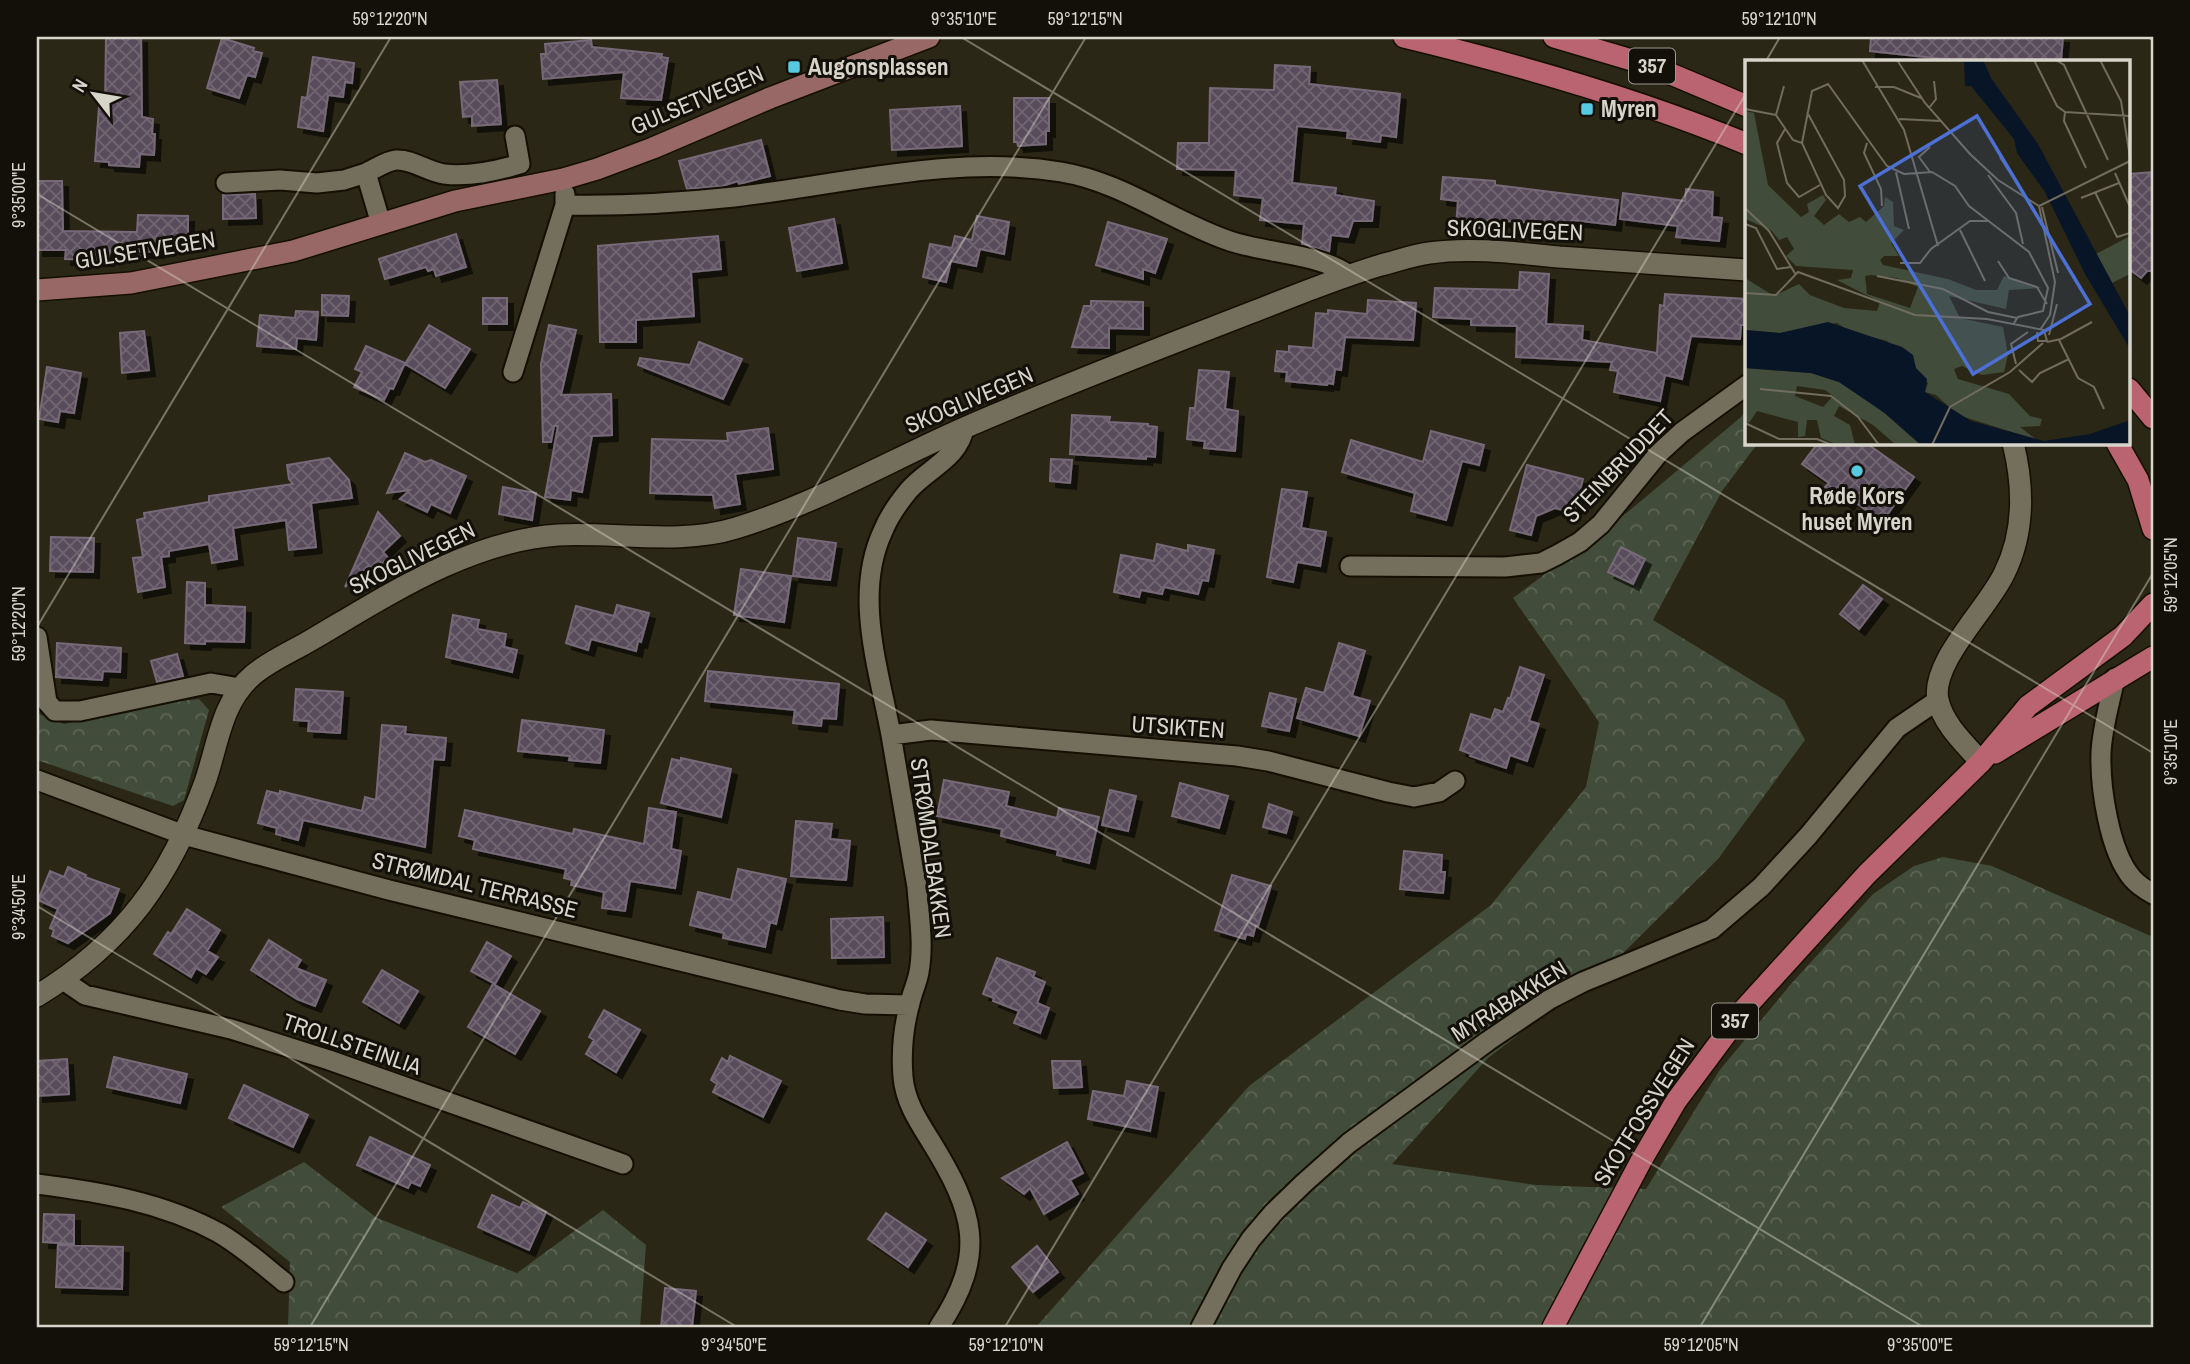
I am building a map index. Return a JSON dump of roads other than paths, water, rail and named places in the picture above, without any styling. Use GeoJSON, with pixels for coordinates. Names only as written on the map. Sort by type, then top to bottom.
{"type":"FeatureCollection","features":[{"type":"Feature","properties":{"kind":"main road","name":"GULSETVEGEN"},"geometry":{"type":"LineString","coordinates":[[37,290],[143,281],[293,251],[454,201],[563,179],[624,160],[770,98],[929,37]]}},
{"type":"Feature","properties":{"kind":"main road","name":"357"},"geometry":{"type":"LineString","coordinates":[[1404,37],[1496,60],[1623,98],[1745,143]]}},
{"type":"Feature","properties":{"kind":"main road","name":"357"},"geometry":{"type":"LineString","coordinates":[[1554,37],[1652,66],[1745,105]]}},
{"type":"Feature","properties":{"kind":"main road"},"geometry":{"type":"LineString","coordinates":[[2130,390],[2153,418]]}},
{"type":"Feature","properties":{"kind":"main road"},"geometry":{"type":"LineString","coordinates":[[2118,444],[2138,480],[2153,529]]}},
{"type":"Feature","properties":{"kind":"main road","name":"SKOTFOSSVEGEN"},"geometry":{"type":"LineString","coordinates":[[1553,1327],[1676,1101],[1745,1007],[1931,809],[1981,762],[2028,706],[2123,636],[2153,604]]}},
{"type":"Feature","properties":{"kind":"main road","name":"SKOTFOSSVEGEN"},"geometry":{"type":"LineString","coordinates":[[1981,762],[2153,657]]}},
{"type":"Feature","properties":{"kind":"street"},"geometry":{"type":"LineString","coordinates":[[226,183],[280,180],[317,183],[344,180],[394,160],[405,160],[441,174],[460,175],[499,170],[520,164],[515,136]]}},
{"type":"Feature","properties":{"kind":"street"},"geometry":{"type":"LineString","coordinates":[[565,205],[664,203],[735,197],[872,177],[959,168],[1031,168],[1085,177],[1146,201],[1225,240],[1327,263],[1349,275]]}},
{"type":"Feature","properties":{"kind":"street"},"geometry":{"type":"LineString","coordinates":[[366,173],[381,223]]}},
{"type":"Feature","properties":{"kind":"street"},"geometry":{"type":"LineString","coordinates":[[513,372],[565,205],[563,179]]}},
{"type":"Feature","properties":{"kind":"street","name":"SKOGLIVEGEN"},"geometry":{"type":"LineString","coordinates":[[37,996],[63,980],[127,924],[162,876],[184,835],[206,779],[230,704],[240,688],[254,674],[276,660],[379,600],[452,563],[522,539],[556,535],[702,535],[730,530],[761,520],[858,478],[964,428],[1349,275],[1421,254],[1458,251],[1745,270]]}},
{"type":"Feature","properties":{"kind":"street","name":"STEINBRUDDET"},"geometry":{"type":"LineString","coordinates":[[1350,566],[1505,567],[1541,562],[1557,555],[1580,542],[1601,524],[1658,454],[1682,432],[1745,386]]}},
{"type":"Feature","properties":{"kind":"street","name":"STRØMDALBAKKEN"},"geometry":{"type":"LineString","coordinates":[[939,1327],[965,1275],[970,1249],[970,1228],[966,1208],[957,1187],[908,1101],[903,1081],[903,1036],[919,973],[920,929],[917,887],[871,629],[870,576],[883,531],[894,510],[910,489],[952,452],[963,437],[964,428]]}},
{"type":"Feature","properties":{"kind":"street"},"geometry":{"type":"LineString","coordinates":[[1981,762],[1945,718],[1938,700],[1938,685],[1944,665],[1991,599],[2013,550],[2022,505],[2021,483],[2013,444]]}},
{"type":"Feature","properties":{"kind":"street"},"geometry":{"type":"LineString","coordinates":[[37,636],[47,702],[55,711],[80,711],[211,683],[240,688]]}},
{"type":"Feature","properties":{"kind":"street"},"geometry":{"type":"LineString","coordinates":[[2115,678],[2101,752],[2110,826],[2124,865],[2132,878],[2153,894]]}},
{"type":"Feature","properties":{"kind":"street","name":"MYRABAKKEN"},"geometry":{"type":"LineString","coordinates":[[1201,1327],[1232,1268],[1251,1239],[1304,1182],[1349,1143],[1550,999],[1615,968],[1686,942],[1712,929],[1761,887],[1808,836],[1897,729],[1938,700]]}},
{"type":"Feature","properties":{"kind":"street","name":"UTSIKTEN"},"geometry":{"type":"LineString","coordinates":[[891,735],[931,730],[1237,756],[1268,761],[1414,797],[1439,792],[1455,781]]}},
{"type":"Feature","properties":{"kind":"street","name":"STRØMDAL TERRASSE"},"geometry":{"type":"LineString","coordinates":[[37,779],[184,835],[389,890],[805,992],[865,1004],[909,1005]]}},
{"type":"Feature","properties":{"kind":"street","name":"TROLLSTEINLIA"},"geometry":{"type":"LineString","coordinates":[[63,980],[85,995],[231,1029],[329,1060],[623,1164]]}},
{"type":"Feature","properties":{"kind":"street"},"geometry":{"type":"LineString","coordinates":[[37,1184],[131,1199],[192,1220],[253,1256],[284,1282]]}},
{"type":"Feature","properties":{"kind":"place","name":"Augonsplassen"},"geometry":{"type":"Point","coordinates":[794,67]}},
{"type":"Feature","properties":{"kind":"place","name":"Myren"},"geometry":{"type":"Point","coordinates":[1587,109]}},
{"type":"Feature","properties":{"kind":"place","name":"Røde Kors huset Myren"},"geometry":{"type":"Point","coordinates":[1857,471]}}]}
